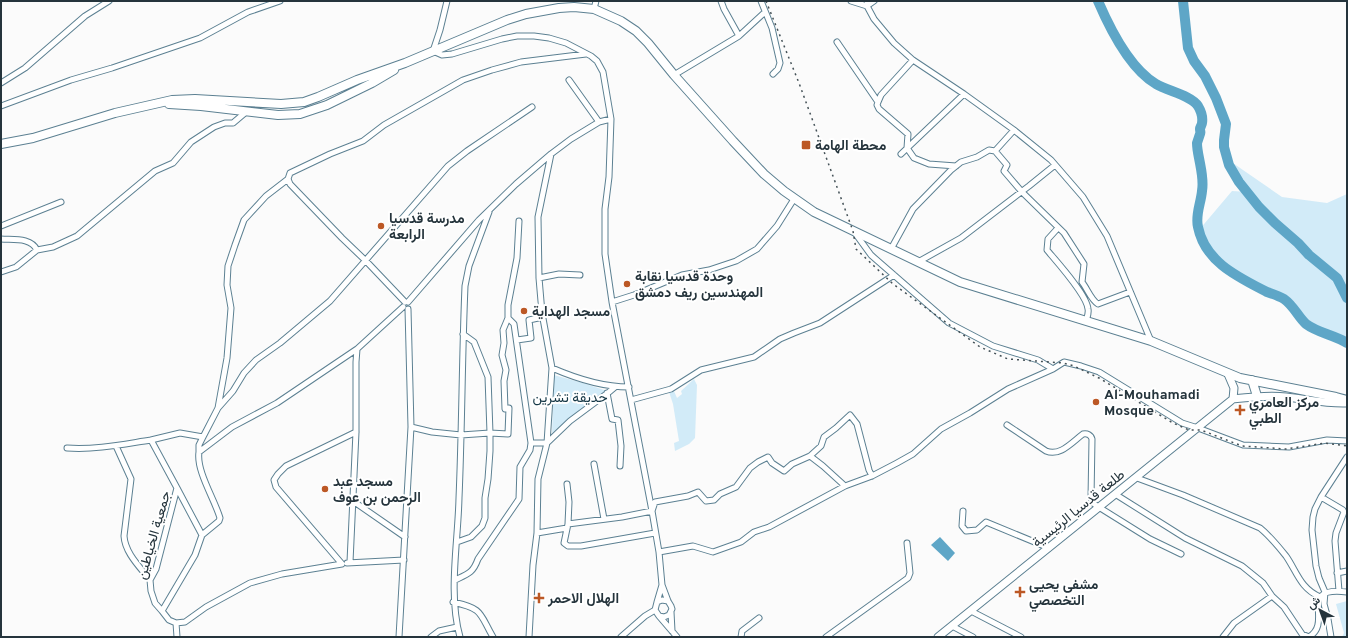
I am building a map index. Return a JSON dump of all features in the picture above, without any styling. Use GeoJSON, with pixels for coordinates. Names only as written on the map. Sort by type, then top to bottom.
{"type":"FeatureCollection","features":[{"type":"Feature","properties":{"kind":"main road"},"geometry":{"type":"LineString","coordinates":[[1,144],[32,138],[115,113],[172,100],[195,98],[281,104],[296,103],[318,97],[357,80],[405,63],[507,20],[526,14],[560,8],[595,5],[636,31],[733,141],[774,183],[794,199],[814,212],[960,282],[1151,341],[1228,374],[1336,397],[1347,401]]}},
{"type":"Feature","properties":{"kind":"main road"},"geometry":{"type":"LineString","coordinates":[[152,105],[189,105],[284,115],[309,112],[372,83],[405,63]]}},
{"type":"Feature","properties":{"kind":"main road"},"geometry":{"type":"LineString","coordinates":[[1228,374],[1234,388],[1233,399],[1266,395],[1285,396],[1337,404],[1347,401]]}},
{"type":"Feature","properties":{"kind":"main road"},"geometry":{"type":"LineString","coordinates":[[1252,380],[1257,396]]}},
{"type":"Feature","properties":{"kind":"main road","name":"طلعة قدسيا الرئيسية"},"geometry":{"type":"LineString","coordinates":[[938,637],[1115,494],[1137,478],[1233,399]]}},
{"type":"Feature","properties":{"kind":"street"},"geometry":{"type":"LineString","coordinates":[[1,83],[25,68],[85,16],[109,1]]}},
{"type":"Feature","properties":{"kind":"street"},"geometry":{"type":"LineString","coordinates":[[1,106],[71,80],[112,68],[200,38],[248,12],[280,1]]}},
{"type":"Feature","properties":{"kind":"street"},"geometry":{"type":"LineString","coordinates":[[447,1],[433,51],[442,55],[452,54],[502,39],[517,36],[534,36],[549,38],[566,43],[591,56],[597,61],[603,72],[607,87],[611,119],[609,171],[605,209],[605,254],[612,302],[652,511],[659,552],[662,584],[668,601],[672,606],[670,612],[672,631]]}},
{"type":"Feature","properties":{"kind":"street"},"geometry":{"type":"LineString","coordinates":[[721,1],[739,36]]}},
{"type":"Feature","properties":{"kind":"street"},"geometry":{"type":"LineString","coordinates":[[761,1],[772,28],[780,63],[778,69],[772,74]]}},
{"type":"Feature","properties":{"kind":"street"},"geometry":{"type":"LineString","coordinates":[[851,1],[868,3],[874,1]]}},
{"type":"Feature","properties":{"kind":"street"},"geometry":{"type":"LineString","coordinates":[[868,3],[874,19],[894,43],[913,60],[1014,130],[1055,164],[1083,197],[1107,236],[1151,341]]}},
{"type":"Feature","properties":{"kind":"street"},"geometry":{"type":"LineString","coordinates":[[674,75],[739,36],[765,12]]}},
{"type":"Feature","properties":{"kind":"street"},"geometry":{"type":"LineString","coordinates":[[837,42],[878,102]]}},
{"type":"Feature","properties":{"kind":"street"},"geometry":{"type":"LineString","coordinates":[[218,408],[226,358],[231,308],[227,285],[228,266],[244,220],[266,196],[288,179],[290,173],[295,170],[363,141],[384,125],[463,80],[520,62],[586,54]]}},
{"type":"Feature","properties":{"kind":"street"},"geometry":{"type":"LineString","coordinates":[[913,60],[881,95],[877,105],[879,109],[908,134],[907,148],[914,158],[929,164],[956,166]]}},
{"type":"Feature","properties":{"kind":"street"},"geometry":{"type":"LineString","coordinates":[[569,80],[599,122]]}},
{"type":"Feature","properties":{"kind":"street"},"geometry":{"type":"LineString","coordinates":[[901,154],[964,94]]}},
{"type":"Feature","properties":{"kind":"street"},"geometry":{"type":"LineString","coordinates":[[162,612],[195,555],[202,536],[219,521],[220,518],[198,458],[199,445],[218,408],[233,391],[244,373],[256,360],[330,301],[448,166],[467,151],[532,107]]}},
{"type":"Feature","properties":{"kind":"street"},"geometry":{"type":"LineString","coordinates":[[1,272],[16,267],[37,250],[53,247],[77,236],[155,171],[173,163],[190,142],[214,127],[225,123],[233,123],[246,112]]}},
{"type":"Feature","properties":{"kind":"street"},"geometry":{"type":"LineString","coordinates":[[199,452],[232,427],[277,402],[357,349],[406,305],[479,220],[516,184],[570,139],[599,122],[611,119]]}},
{"type":"Feature","properties":{"kind":"street"},"geometry":{"type":"LineString","coordinates":[[995,151],[1014,130]]}},
{"type":"Feature","properties":{"kind":"street"},"geometry":{"type":"LineString","coordinates":[[891,249],[914,209],[956,166],[961,162],[978,157],[989,150],[995,151],[1007,165],[1004,171],[1022,192],[1064,233],[1084,264],[1082,282],[1093,301],[1098,304],[1130,292]]}},
{"type":"Feature","properties":{"kind":"street"},"geometry":{"type":"LineString","coordinates":[[529,637],[533,565],[537,533],[538,478],[547,443],[552,368],[543,317],[539,278],[538,217],[551,154]]}},
{"type":"Feature","properties":{"kind":"street"},"geometry":{"type":"LineString","coordinates":[[918,262],[961,238],[1022,192],[1055,164]]}},
{"type":"Feature","properties":{"kind":"street"},"geometry":{"type":"LineString","coordinates":[[288,179],[290,184],[366,261],[406,305],[411,426],[399,637]]}},
{"type":"Feature","properties":{"kind":"street"},"geometry":{"type":"LineString","coordinates":[[612,302],[634,295],[682,275],[709,270],[736,261],[757,248],[776,226],[794,199]]}},
{"type":"Feature","properties":{"kind":"street"},"geometry":{"type":"LineString","coordinates":[[1,226],[61,202]]}},
{"type":"Feature","properties":{"kind":"street"},"geometry":{"type":"LineString","coordinates":[[460,637],[453,602],[459,499],[464,286],[467,273],[489,211]]}},
{"type":"Feature","properties":{"kind":"street"},"geometry":{"type":"LineString","coordinates":[[411,426],[432,432],[461,435],[490,433],[508,434],[510,408],[505,409],[504,381],[506,370],[502,355],[504,343],[503,330],[508,318],[508,305],[517,258],[519,221]]}},
{"type":"Feature","properties":{"kind":"street"},"geometry":{"type":"LineString","coordinates":[[1058,228],[1048,238],[1047,250],[1069,276],[1083,296],[1089,308],[1086,321]]}},
{"type":"Feature","properties":{"kind":"street"},"geometry":{"type":"LineString","coordinates":[[854,231],[871,255],[949,322],[993,346],[1038,360],[1053,369]]}},
{"type":"Feature","properties":{"kind":"street"},"geometry":{"type":"LineString","coordinates":[[1,240],[25,240],[32,244],[37,250]]}},
{"type":"Feature","properties":{"kind":"street"},"geometry":{"type":"LineString","coordinates":[[539,278],[559,274],[580,275]]}},
{"type":"Feature","properties":{"kind":"street"},"geometry":{"type":"LineString","coordinates":[[631,400],[671,389],[701,370],[754,357],[780,339],[820,323],[894,275]]}},
{"type":"Feature","properties":{"kind":"street"},"geometry":{"type":"LineString","coordinates":[[517,340],[531,338],[529,320],[543,317]]}},
{"type":"Feature","properties":{"kind":"street"},"geometry":{"type":"LineString","coordinates":[[455,580],[471,572],[475,567],[478,559],[519,499],[520,467],[530,450],[531,443],[517,340],[514,324],[508,318]]}},
{"type":"Feature","properties":{"kind":"street"},"geometry":{"type":"LineString","coordinates":[[457,542],[471,537],[482,526],[485,518],[485,498],[490,451],[488,377],[474,342],[463,334]]}},
{"type":"Feature","properties":{"kind":"street"},"geometry":{"type":"LineString","coordinates":[[350,562],[356,432],[357,349]]}},
{"type":"Feature","properties":{"kind":"street"},"geometry":{"type":"LineString","coordinates":[[659,552],[693,546],[713,552],[741,542],[754,532],[769,527],[845,486],[872,476],[913,454],[941,429],[1008,389],[1053,369],[1064,362],[1099,372],[1182,423],[1243,445],[1289,447],[1327,440],[1347,441]]}},
{"type":"Feature","properties":{"kind":"street"},"geometry":{"type":"LineString","coordinates":[[552,368],[568,375],[614,387],[629,387]]}},
{"type":"Feature","properties":{"kind":"street"},"geometry":{"type":"LineString","coordinates":[[531,443],[547,443],[570,421],[607,394],[614,387]]}},
{"type":"Feature","properties":{"kind":"street"},"geometry":{"type":"LineString","coordinates":[[607,394],[612,419],[618,420],[621,446],[620,466]]}},
{"type":"Feature","properties":{"kind":"street"},"geometry":{"type":"LineString","coordinates":[[652,511],[655,502],[688,496],[698,492],[706,501],[714,500],[720,494],[736,487],[750,468],[758,462],[768,458],[772,463],[784,471],[792,464],[810,456],[821,446],[824,437],[850,416],[858,424],[869,470],[872,476]]}},
{"type":"Feature","properties":{"kind":"street"},"geometry":{"type":"LineString","coordinates":[[1006,425],[1053,453],[1060,451],[1083,434],[1086,433],[1089,435],[1092,439],[1091,498],[1093,503],[1150,539],[1181,554]]}},
{"type":"Feature","properties":{"kind":"street"},"geometry":{"type":"LineString","coordinates":[[342,564],[276,487],[274,480],[286,466],[356,432]]}},
{"type":"Feature","properties":{"kind":"street"},"geometry":{"type":"LineString","coordinates":[[67,448],[82,449],[116,446],[180,434],[203,436]]}},
{"type":"Feature","properties":{"kind":"street"},"geometry":{"type":"LineString","coordinates":[[151,440],[177,488]]}},
{"type":"Feature","properties":{"kind":"street"},"geometry":{"type":"LineString","coordinates":[[116,446],[131,480],[124,542],[127,550],[150,580]]}},
{"type":"Feature","properties":{"kind":"street"},"geometry":{"type":"LineString","coordinates":[[810,456],[845,486]]}},
{"type":"Feature","properties":{"kind":"street"},"geometry":{"type":"LineString","coordinates":[[1331,637],[1324,604],[1325,592],[1316,566],[1312,530],[1315,509],[1347,457]]}},
{"type":"Feature","properties":{"kind":"street"},"geometry":{"type":"LineString","coordinates":[[594,464],[604,519]]}},
{"type":"Feature","properties":{"kind":"street"},"geometry":{"type":"LineString","coordinates":[[1137,478],[1183,495],[1260,528],[1270,536],[1279,547],[1297,576],[1311,593],[1320,597]]}},
{"type":"Feature","properties":{"kind":"street"},"geometry":{"type":"LineString","coordinates":[[567,484],[569,502],[568,526],[564,543],[568,546],[581,546],[655,533]]}},
{"type":"Feature","properties":{"kind":"street","name":"جمعية الخياطين"},"geometry":{"type":"LineString","coordinates":[[177,488],[202,536]]}},
{"type":"Feature","properties":{"kind":"street","name":"جمعية الخياطين"},"geometry":{"type":"LineString","coordinates":[[176,623],[169,620],[155,603],[151,592],[150,580],[156,569],[177,488]]}},
{"type":"Feature","properties":{"kind":"street"},"geometry":{"type":"LineString","coordinates":[[1115,494],[1185,538],[1242,566],[1263,583],[1272,596],[1284,607],[1303,635],[1309,637],[1317,630],[1319,624],[1318,604],[1320,597],[1325,592],[1347,592]]}},
{"type":"Feature","properties":{"kind":"street"},"geometry":{"type":"LineString","coordinates":[[1321,497],[1344,512],[1336,533],[1335,541],[1339,591]]}},
{"type":"Feature","properties":{"kind":"street"},"geometry":{"type":"LineString","coordinates":[[353,501],[405,537]]}},
{"type":"Feature","properties":{"kind":"street"},"geometry":{"type":"LineString","coordinates":[[963,510],[962,526],[966,531],[977,530],[986,522],[1049,548]]}},
{"type":"Feature","properties":{"kind":"street"},"geometry":{"type":"LineString","coordinates":[[537,533],[652,511]]}},
{"type":"Feature","properties":{"kind":"street"},"geometry":{"type":"LineString","coordinates":[[826,637],[908,578],[910,573],[907,543]]}},
{"type":"Feature","properties":{"kind":"street"},"geometry":{"type":"LineString","coordinates":[[177,637],[176,623],[186,622],[206,607],[250,583],[282,574],[350,562],[404,560]]}},
{"type":"Feature","properties":{"kind":"street"},"geometry":{"type":"LineString","coordinates":[[1337,573],[1347,571]]}},
{"type":"Feature","properties":{"kind":"street"},"geometry":{"type":"LineString","coordinates":[[621,637],[645,616],[655,610],[662,584]]}},
{"type":"Feature","properties":{"kind":"street"},"geometry":{"type":"LineString","coordinates":[[1225,636],[1234,623],[1272,596]]}},
{"type":"Feature","properties":{"kind":"street"},"geometry":{"type":"LineString","coordinates":[[657,602],[662,600],[668,601]]}},
{"type":"Feature","properties":{"kind":"street"},"geometry":{"type":"LineString","coordinates":[[453,602],[475,608],[481,614],[493,637]]}},
{"type":"Feature","properties":{"kind":"street"},"geometry":{"type":"LineString","coordinates":[[655,610],[677,637]]}},
{"type":"Feature","properties":{"kind":"street"},"geometry":{"type":"LineString","coordinates":[[971,611],[1021,637]]}},
{"type":"Feature","properties":{"kind":"street"},"geometry":{"type":"LineString","coordinates":[[659,616],[667,616],[670,612]]}},
{"type":"Feature","properties":{"kind":"street"},"geometry":{"type":"LineString","coordinates":[[741,637],[742,631],[759,618]]}},
{"type":"Feature","properties":{"kind":"street"},"geometry":{"type":"LineString","coordinates":[[952,626],[973,637]]}},
{"type":"Feature","properties":{"kind":"street"},"geometry":{"type":"LineString","coordinates":[[431,637],[439,631],[457,627]]}},
{"type":"Feature","properties":{"kind":"green space"},"geometry":{"type":"Polygon","coordinates":[[[1227,159],[1282,197],[1327,203],[1347,194],[1347,343],[1307,324],[1284,299],[1247,281],[1222,266],[1207,250],[1199,230],[1232,191],[1248,192],[1227,159]]]}},
{"type":"Feature","properties":{"kind":"green space","name":"حديقة تشرين"},"geometry":{"type":"Polygon","coordinates":[[[554,375],[607,391],[552,433],[554,375]]]}},
{"type":"Feature","properties":{"kind":"green space"},"geometry":{"type":"Polygon","coordinates":[[[694,379],[697,385],[695,438],[689,444],[675,451],[674,443],[679,441],[673,404],[669,392],[674,391],[677,398],[682,394],[681,391],[694,379]]]}},
{"type":"Feature","properties":{"kind":"green space"},"geometry":{"type":"Polygon","coordinates":[[[1347,601],[1347,637],[1342,637],[1344,633],[1336,604],[1347,601]]]}},
{"type":"Feature","properties":{"kind":"water"},"geometry":{"type":"Polygon","coordinates":[[[940,537],[955,553],[948,561],[931,545],[940,537]]]}},
{"type":"Feature","properties":{"kind":"waterway"},"geometry":{"type":"LineString","coordinates":[[1098,1],[1108,24],[1121,47],[1137,68],[1146,77],[1161,87],[1195,102],[1200,110],[1202,124],[1197,145],[1203,183],[1197,222],[1202,239],[1208,250],[1215,259],[1234,274],[1267,292],[1284,299],[1291,305],[1306,324],[1316,330],[1347,343]]}},
{"type":"Feature","properties":{"kind":"waterway"},"geometry":{"type":"LineString","coordinates":[[1183,1],[1188,48],[1194,61],[1205,76],[1216,98],[1226,124],[1224,147],[1229,165],[1239,182],[1259,207],[1309,255],[1337,278],[1347,298]]}},
{"type":"Feature","properties":{"kind":"railway"},"geometry":{"type":"LineString","coordinates":[[766,1],[799,83],[853,231],[856,249],[893,284],[980,347],[1008,359],[1063,363],[1074,366],[1099,378],[1173,423],[1189,430],[1201,430],[1242,446],[1286,449],[1325,443],[1347,446]]}},
{"type":"Feature","properties":{"kind":"place","name":"محطة الهامة"},"geometry":{"type":"Point","coordinates":[806,145]}},
{"type":"Feature","properties":{"kind":"place","name":"مدرسة قدسيا الرابعة"},"geometry":{"type":"Point","coordinates":[381,226]}},
{"type":"Feature","properties":{"kind":"place","name":"وحدة قدسيا نقابة المهندسين ريف دمشق"},"geometry":{"type":"Point","coordinates":[627,284]}},
{"type":"Feature","properties":{"kind":"place","name":"مسجد الهداية"},"geometry":{"type":"Point","coordinates":[524,311]}},
{"type":"Feature","properties":{"kind":"place","name":"Al-Mouhamadi Mosque"},"geometry":{"type":"Point","coordinates":[1096,402]}},
{"type":"Feature","properties":{"kind":"place","name":"مركز العامري الطبي"},"geometry":{"type":"Point","coordinates":[1240,410]}},
{"type":"Feature","properties":{"kind":"place","name":"مسجد عبد الرحمن بن عوف"},"geometry":{"type":"Point","coordinates":[325,489]}},
{"type":"Feature","properties":{"kind":"place","name":"مشفى يحيى التخصصي"},"geometry":{"type":"Point","coordinates":[1020,592]}},
{"type":"Feature","properties":{"kind":"place","name":"الهلال الاحمر"},"geometry":{"type":"Point","coordinates":[539,598]}}]}
